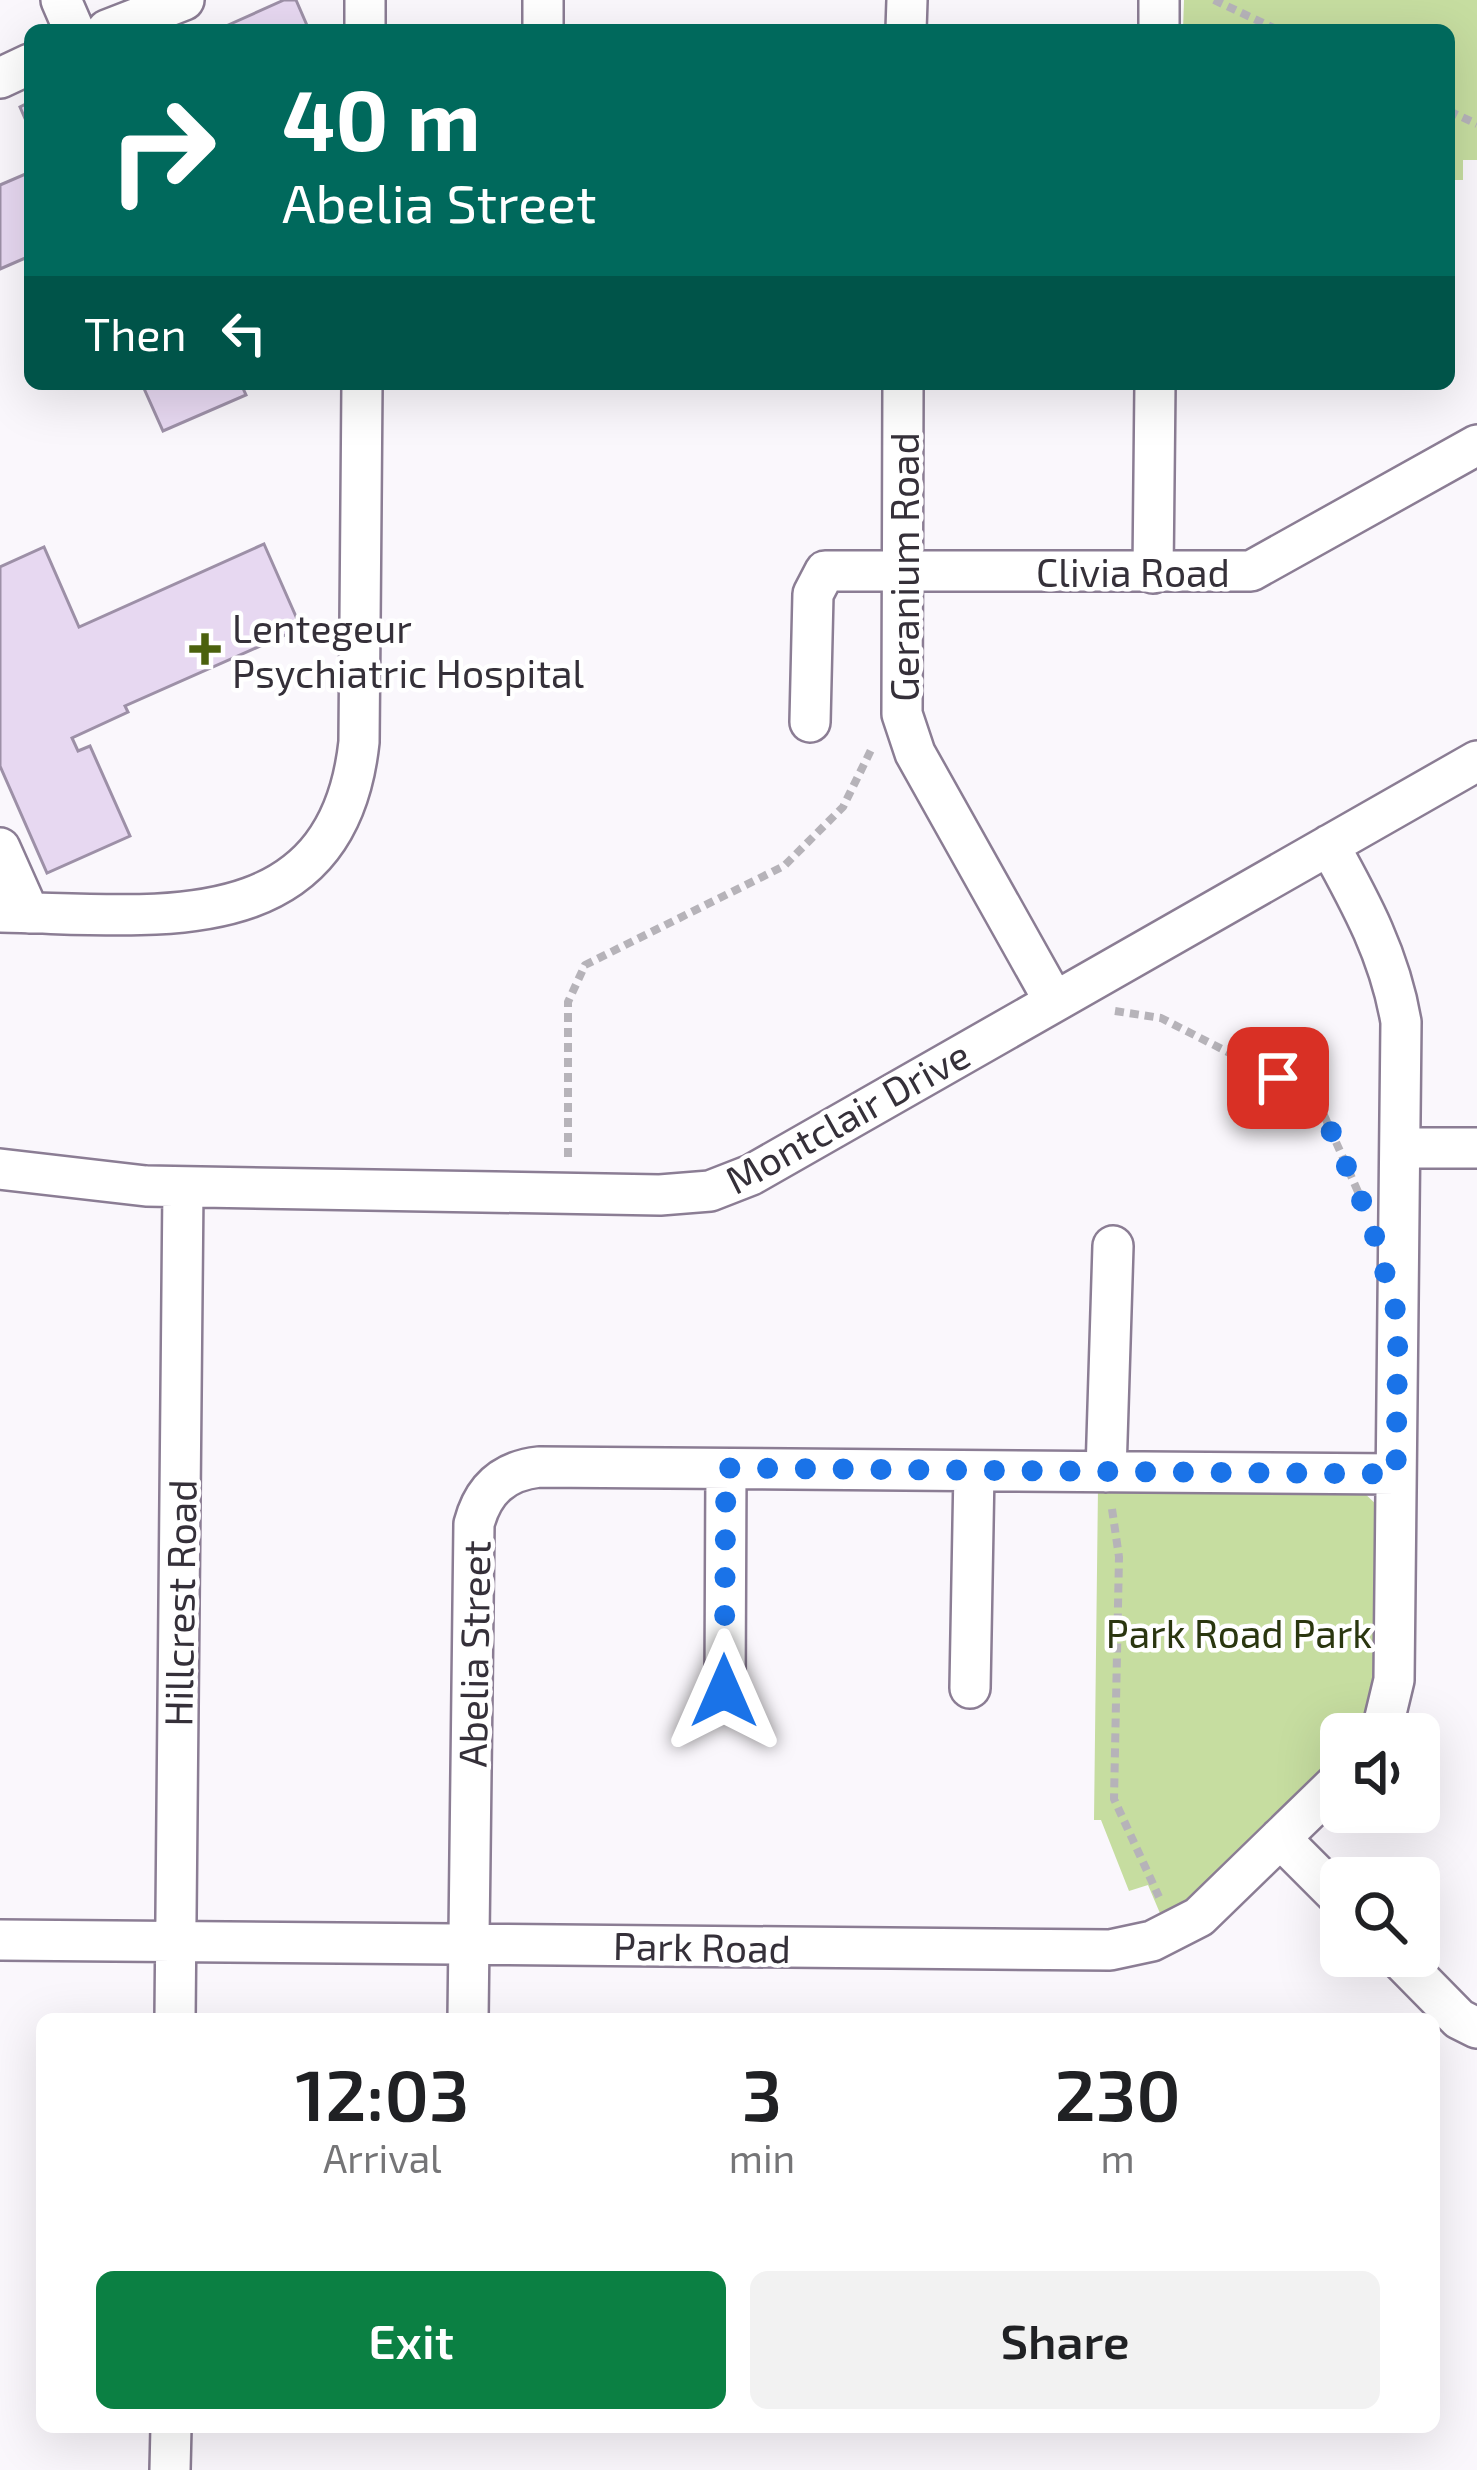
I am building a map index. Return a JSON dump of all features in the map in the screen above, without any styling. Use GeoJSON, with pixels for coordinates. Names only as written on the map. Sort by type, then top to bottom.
{"type":"FeatureCollection","features":[{"type":"Feature","properties":{"kind":"street"},"geometry":{"type":"LineString","coordinates":[[122,24],[184,0]]}},
{"type":"Feature","properties":{"kind":"street"},"geometry":{"type":"LineString","coordinates":[[0,848],[14,912],[180,914],[241,904],[295,873],[334,827],[356,771],[359,742],[362,390]]}},
{"type":"Feature","properties":{"kind":"street","name":"Geranium Road"},"geometry":{"type":"LineString","coordinates":[[903,390],[900,693],[915,753],[1054,1000]]}},
{"type":"Feature","properties":{"kind":"street"},"geometry":{"type":"LineString","coordinates":[[1153,572],[1155,390]]}},
{"type":"Feature","properties":{"kind":"street","name":"Clivia Road"},"geometry":{"type":"LineString","coordinates":[[810,722],[818,580],[825,571],[1239,573],[1263,568],[1477,445]]}},
{"type":"Feature","properties":{"kind":"street","name":"Montclair Drive"},"geometry":{"type":"LineString","coordinates":[[0,1169],[183,1187],[686,1196],[731,1184],[1477,761]]}},
{"type":"Feature","properties":{"kind":"street"},"geometry":{"type":"LineString","coordinates":[[1329,844],[1393,976],[1402,1022],[1394,1680],[1387,1713]]}},
{"type":"Feature","properties":{"kind":"street"},"geometry":{"type":"LineString","coordinates":[[1400,1148],[1477,1148]]}},
{"type":"Feature","properties":{"kind":"street","name":"Hillcrest Road"},"geometry":{"type":"LineString","coordinates":[[175,2013],[183,1187]]}},
{"type":"Feature","properties":{"kind":"street"},"geometry":{"type":"LineString","coordinates":[[1106,1472],[1113,1246]]}},
{"type":"Feature","properties":{"kind":"street","name":"Abelia Street"},"geometry":{"type":"LineString","coordinates":[[468,2013],[478,1507],[499,1480],[525,1468],[1396,1474]]}},
{"type":"Feature","properties":{"kind":"street"},"geometry":{"type":"LineString","coordinates":[[724,1691],[726,1468]]}},
{"type":"Feature","properties":{"kind":"street"},"geometry":{"type":"LineString","coordinates":[[970,1688],[974,1471]]}},
{"type":"Feature","properties":{"kind":"street","name":"Park Road"},"geometry":{"type":"LineString","coordinates":[[0,1940],[1110,1950],[1175,1933],[1199,1918],[1320,1799]]}},
{"type":"Feature","properties":{"kind":"street"},"geometry":{"type":"LineString","coordinates":[[1280,1838],[1320,1878]]}},
{"type":"Feature","properties":{"kind":"street"},"geometry":{"type":"LineString","coordinates":[[1414,1977],[1457,2030]]}},
{"type":"Feature","properties":{"kind":"street"},"geometry":{"type":"LineString","coordinates":[[170,2470],[171,2433]]}},
{"type":"Feature","properties":{"kind":"path"},"geometry":{"type":"LineString","coordinates":[[1214,0],[1265,24]]}},
{"type":"Feature","properties":{"kind":"path"},"geometry":{"type":"LineString","coordinates":[[568,1194],[568,1002],[585,965],[784,866],[843,807],[900,693]]}},
{"type":"Feature","properties":{"kind":"path"},"geometry":{"type":"LineString","coordinates":[[1054,1000],[1162,1018],[1316,1097],[1361,1200]]}},
{"type":"Feature","properties":{"kind":"path"},"geometry":{"type":"LineString","coordinates":[[1106,1472],[1119,1557],[1114,1799],[1175,1933]]}},
{"type":"Feature","properties":{"kind":"green space"},"geometry":{"type":"Polygon","coordinates":[[[1184,0],[1477,0],[1477,160],[1463,160],[1463,180],[1455,180],[1455,24],[1183,24],[1184,0]]]}},
{"type":"Feature","properties":{"kind":"green space","name":"Park Road Park"},"geometry":{"type":"Polygon","coordinates":[[[1098,1487],[1361,1490],[1379,1507],[1380,1683],[1371,1713],[1320,1713],[1320,1781],[1190,1908],[1165,1925],[1148,1885],[1129,1891],[1101,1820],[1094,1820],[1098,1487]]]}},
{"type":"Feature","properties":{"kind":"building"},"geometry":{"type":"Polygon","coordinates":[[[284,0],[296,0],[306,24],[230,24],[284,0]]]}},
{"type":"Feature","properties":{"kind":"building"},"geometry":{"type":"Polygon","coordinates":[[[24,175],[24,259],[0,269],[0,185],[24,175]]]}},
{"type":"Feature","properties":{"kind":"building"},"geometry":{"type":"Polygon","coordinates":[[[145,390],[244,390],[246,395],[163,431],[145,390]]]}},
{"type":"Feature","properties":{"kind":"building"},"geometry":{"type":"Polygon","coordinates":[[[264,544],[301,628],[125,706],[128,712],[72,738],[78,751],[90,746],[130,836],[47,873],[0,766],[0,567],[44,547],[79,627],[264,544]]]}},
{"type":"Feature","properties":{"kind":"place","name":"Lentegeur Psychiatric Hospital"},"geometry":{"type":"Point","coordinates":[205,649]}},
{"type":"Feature","properties":{"kind":"route"},"geometry":{"type":"LineString","coordinates":[[724,1691],[726,1468],[1396,1474],[1398,1319],[1370,1220],[1316,1097],[1278,1078]]}}]}
